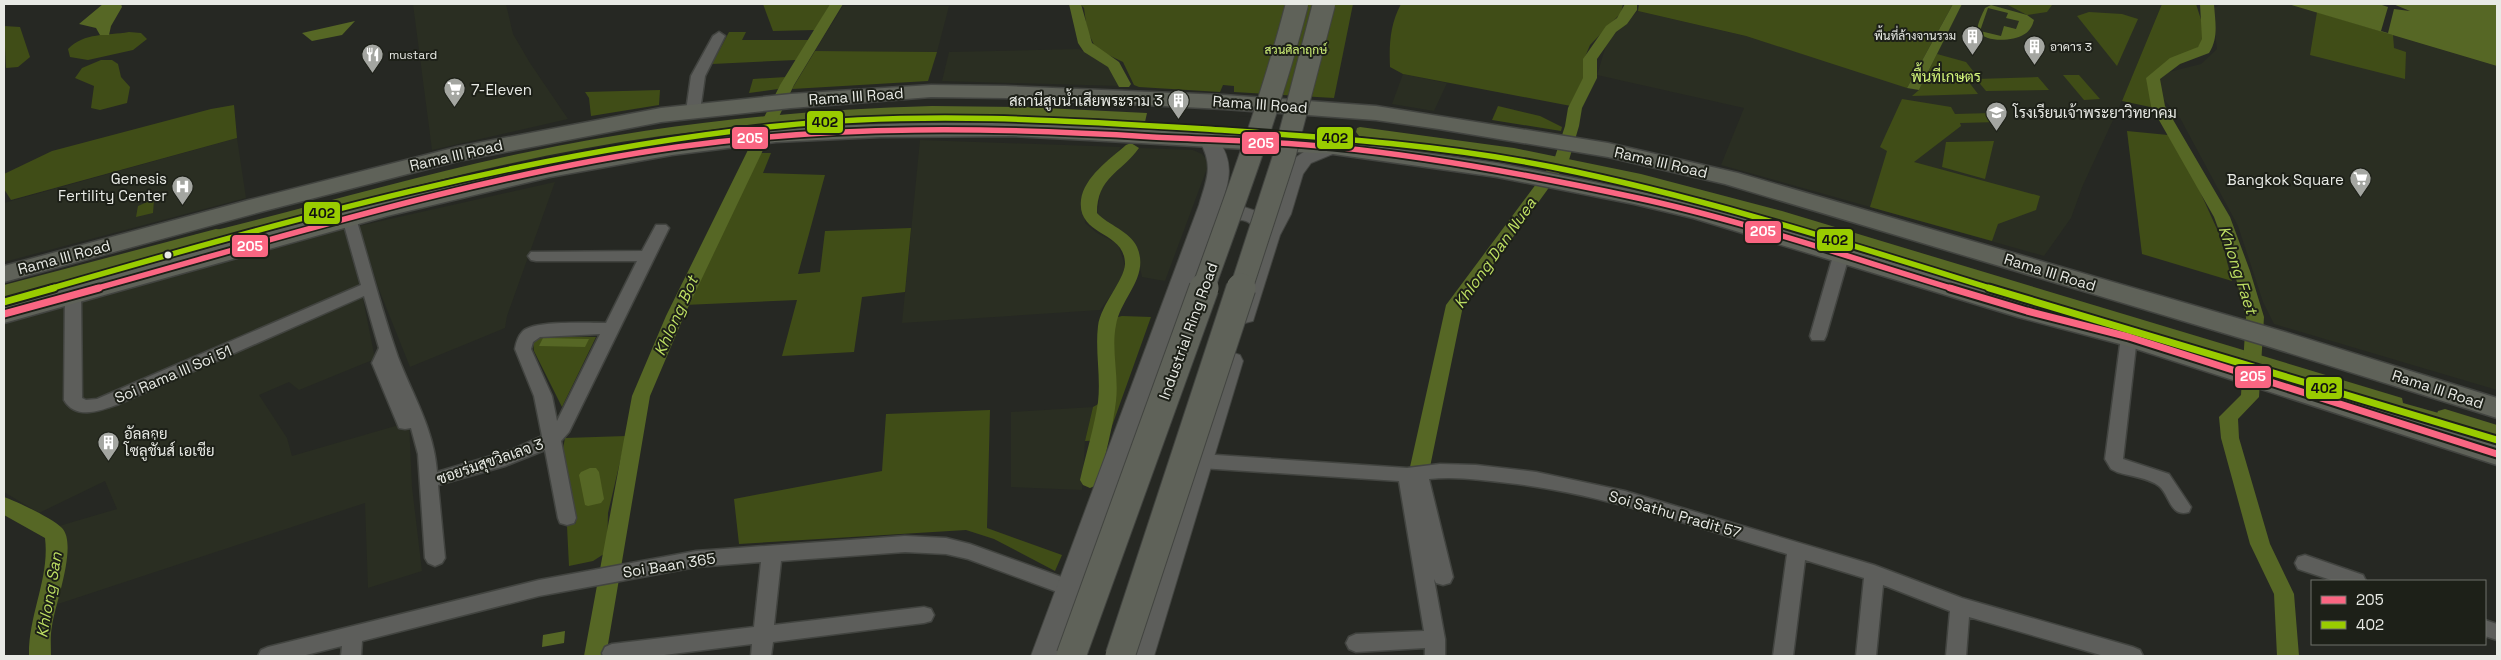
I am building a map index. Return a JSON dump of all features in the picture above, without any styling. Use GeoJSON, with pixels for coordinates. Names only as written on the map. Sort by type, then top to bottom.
{"type":"FeatureCollection","features":[{"type":"Feature","properties":{"kind":"main road","name":"Industrial Ring Road"},"geometry":{"type":"LineString","coordinates":[[1071,656],[1252,154],[1284,54],[1297,4]]}},
{"type":"Feature","properties":{"kind":"main road"},"geometry":{"type":"LineString","coordinates":[[1120,656],[1284,157],[1324,4]]}},
{"type":"Feature","properties":{"kind":"main road","name":"Rama III Road"},"geometry":{"type":"LineString","coordinates":[[4,274],[257,205],[457,154],[552,134],[693,111],[781,102],[931,91],[1006,92],[1224,102],[1376,113],[1558,141],[1730,178],[2237,327],[2497,408]]}},
{"type":"Feature","properties":{"kind":"main road"},"geometry":{"type":"LineString","coordinates":[[4,314],[349,218],[482,184],[672,148],[776,135],[880,130],[1012,129],[1209,140],[1333,148],[1560,182],[1698,212],[2027,311],[2129,337],[2497,454]]}},
{"type":"Feature","properties":{"kind":"main road","name":"Industrial Ring Road"},"geometry":{"type":"LineString","coordinates":[[1046,656],[1201,230],[1220,171],[1220,156],[1209,140]]}},
{"type":"Feature","properties":{"kind":"main road"},"geometry":{"type":"LineString","coordinates":[[1140,656],[1269,235],[1280,214],[1294,173],[1304,160],[1333,148]]}},
{"type":"Feature","properties":{"kind":"main road"},"geometry":{"type":"LineString","coordinates":[[1201,230],[1215,217],[1229,213],[1251,214],[1263,222],[1269,235]]}},
{"type":"Feature","properties":{"kind":"street"},"geometry":{"type":"LineString","coordinates":[[693,111],[698,76],[719,36]]}},
{"type":"Feature","properties":{"kind":"street"},"geometry":{"type":"LineString","coordinates":[[349,218],[388,348],[416,415],[426,454],[435,558]]}},
{"type":"Feature","properties":{"kind":"street","name":"ซอยร่มสุขวิลเลจ 3"},"geometry":{"type":"LineString","coordinates":[[429,482],[532,449],[552,440],[560,432],[662,228]]}},
{"type":"Feature","properties":{"kind":"street"},"geometry":{"type":"LineString","coordinates":[[536,256],[647,256]]}},
{"type":"Feature","properties":{"kind":"street"},"geometry":{"type":"LineString","coordinates":[[1818,336],[1841,256]]}},
{"type":"Feature","properties":{"kind":"street","name":"Soi Rama III Soi 51"},"geometry":{"type":"LineString","coordinates":[[73,294],[73,400],[76,404],[84,406],[113,400],[370,288]]}},
{"type":"Feature","properties":{"kind":"street","name":"ซอยร่มสุขวิลเลจ 3"},"geometry":{"type":"LineString","coordinates":[[566,518],[543,396],[526,358],[525,342],[530,334],[538,331],[612,328]]}},
{"type":"Feature","properties":{"kind":"street"},"geometry":{"type":"LineString","coordinates":[[2129,337],[2114,459],[2117,464],[2123,467],[2163,479],[2167,482],[2182,507]]}},
{"type":"Feature","properties":{"kind":"street"},"geometry":{"type":"LineString","coordinates":[[388,348],[381,357],[380,363],[405,424]]}},
{"type":"Feature","properties":{"kind":"street","name":"Soi Sathu Pradit 57"},"geometry":{"type":"LineString","coordinates":[[1201,461],[1413,474],[1440,471],[1476,472],[1536,480],[1594,491],[1874,573],[1960,606],[2133,656]]}},
{"type":"Feature","properties":{"kind":"street"},"geometry":{"type":"LineString","coordinates":[[1413,474],[1443,578]]}},
{"type":"Feature","properties":{"kind":"street"},"geometry":{"type":"LineString","coordinates":[[1356,644],[1435,648],[1413,474]]}},
{"type":"Feature","properties":{"kind":"street","name":"Soi Baan 365"},"geometry":{"type":"LineString","coordinates":[[268,656],[539,588],[696,559],[905,544],[946,546],[970,552],[1071,589]]}},
{"type":"Feature","properties":{"kind":"street"},"geometry":{"type":"LineString","coordinates":[[1783,656],[1797,550]]}},
{"type":"Feature","properties":{"kind":"street"},"geometry":{"type":"LineString","coordinates":[[760,656],[772,553]]}},
{"type":"Feature","properties":{"kind":"street"},"geometry":{"type":"LineString","coordinates":[[2305,563],[2353,580]]}},
{"type":"Feature","properties":{"kind":"street"},"geometry":{"type":"LineString","coordinates":[[1866,656],[1874,573]]}},
{"type":"Feature","properties":{"kind":"street"},"geometry":{"type":"LineString","coordinates":[[1956,656],[1960,606]]}},
{"type":"Feature","properties":{"kind":"street"},"geometry":{"type":"LineString","coordinates":[[612,653],[924,615]]}},
{"type":"Feature","properties":{"kind":"street"},"geometry":{"type":"LineString","coordinates":[[351,656],[353,635]]}},
{"type":"Feature","properties":{"kind":"shaded area"},"geometry":{"type":"Polygon","coordinates":[[[103,4],[121,4],[122,7],[111,26],[109,35],[100,35],[96,28],[79,24],[103,4]]]}},
{"type":"Feature","properties":{"kind":"shaded area"},"geometry":{"type":"Polygon","coordinates":[[[413,4],[506,4],[513,34],[568,119],[432,150],[413,4]]]}},
{"type":"Feature","properties":{"kind":"shaded area"},"geometry":{"type":"Polygon","coordinates":[[[1953,4],[1962,4],[1919,90],[1907,88],[1953,4]]]}},
{"type":"Feature","properties":{"kind":"shaded area","name":"โรงเรียนเจ้าพระยาวิทยาคม"},"geometry":{"type":"Polygon","coordinates":[[[1962,4],[2162,4],[2126,92],[2083,185],[2071,218],[2044,256],[1721,165],[1744,108],[1597,75],[1607,42],[1638,11],[1746,36],[1919,90],[1962,4]]]}},
{"type":"Feature","properties":{"kind":"shaded area","name":"Bangkok Square"},"geometry":{"type":"Polygon","coordinates":[[[2222,4],[2288,4],[2497,66],[2497,390],[2274,324],[2263,302],[2238,226],[2180,118],[2159,94],[2156,78],[2165,73],[2201,64],[2217,49],[2212,9],[2222,4]]]}},
{"type":"Feature","properties":{"kind":"shaded area"},"geometry":{"type":"Polygon","coordinates":[[[2288,4],[2497,4],[2497,66],[2288,4]]]}},
{"type":"Feature","properties":{"kind":"shaded area"},"geometry":{"type":"Polygon","coordinates":[[[1991,5],[2027,15],[2034,20],[2027,32],[2013,39],[1999,40],[1987,38],[1978,31],[1979,22],[1985,8],[1991,5]],[[1988,8],[1980,31],[2001,36],[2004,26],[2016,29],[2019,21],[2006,18],[2008,13],[1988,8]]]}},
{"type":"Feature","properties":{"kind":"shaded area"},"geometry":{"type":"Polygon","coordinates":[[[843,6],[949,6],[937,52],[815,51],[843,6]]]}},
{"type":"Feature","properties":{"kind":"shaded area"},"geometry":{"type":"Polygon","coordinates":[[[355,21],[342,35],[312,41],[302,33],[355,21]]]}},
{"type":"Feature","properties":{"kind":"shaded area"},"geometry":{"type":"Polygon","coordinates":[[[1079,49],[1110,67],[1120,86],[942,81],[949,52],[1079,49]]]}},
{"type":"Feature","properties":{"kind":"shaded area"},"geometry":{"type":"Polygon","coordinates":[[[1403,74],[1447,83],[1434,111],[1392,104],[1403,74]]]}},
{"type":"Feature","properties":{"kind":"shaded area"},"geometry":{"type":"Polygon","coordinates":[[[932,106],[1024,107],[1147,113],[1145,122],[980,114],[882,116],[735,127],[661,136],[602,145],[484,169],[194,246],[195,235],[444,171],[578,142],[729,120],[830,111],[932,106]]]}},
{"type":"Feature","properties":{"kind":"shaded area"},"geometry":{"type":"Polygon","coordinates":[[[1357,128],[1514,148],[1641,174],[1782,211],[2402,398],[2403,403],[2467,421],[2468,430],[1706,199],[1520,159],[1359,136],[1356,132],[1357,128]]]}},
{"type":"Feature","properties":{"kind":"shaded area"},"geometry":{"type":"Polygon","coordinates":[[[237,138],[246,198],[4,262],[4,203],[237,138]]]}},
{"type":"Feature","properties":{"kind":"shaded area"},"geometry":{"type":"Polygon","coordinates":[[[920,140],[1121,147],[1113,159],[1089,181],[1084,194],[1085,223],[1097,233],[1118,244],[1124,263],[1125,276],[1100,310],[902,323],[920,140]]]}},
{"type":"Feature","properties":{"kind":"shaded area"},"geometry":{"type":"Polygon","coordinates":[[[1140,148],[1193,150],[1202,154],[1209,163],[1165,281],[1142,277],[1136,248],[1097,217],[1100,193],[1105,182],[1140,148]]]}},
{"type":"Feature","properties":{"kind":"shaded area"},"geometry":{"type":"Polygon","coordinates":[[[555,182],[507,316],[505,328],[410,367],[378,287],[359,226],[555,182]]]}},
{"type":"Feature","properties":{"kind":"shaded area"},"geometry":{"type":"Polygon","coordinates":[[[343,226],[361,289],[375,359],[299,390],[289,382],[259,395],[287,438],[292,456],[409,422],[412,487],[422,571],[368,588],[365,503],[55,605],[65,536],[59,526],[117,509],[105,481],[39,513],[4,492],[4,320],[343,226]]]}},
{"type":"Feature","properties":{"kind":"shaded area"},"geometry":{"type":"Polygon","coordinates":[[[543,338],[589,339],[585,347],[539,346],[543,338]]]}},
{"type":"Feature","properties":{"kind":"shaded area"},"geometry":{"type":"Polygon","coordinates":[[[1093,407],[1085,441],[1082,490],[1011,487],[1011,412],[1093,407]]]}},
{"type":"Feature","properties":{"kind":"shaded area"},"geometry":{"type":"Polygon","coordinates":[[[590,468],[596,468],[599,472],[604,499],[601,503],[588,506],[585,505],[579,475],[590,468]]]}},
{"type":"Feature","properties":{"kind":"shaded area"},"geometry":{"type":"Polygon","coordinates":[[[565,631],[564,643],[542,647],[543,635],[565,631]]]}},
{"type":"Feature","properties":{"kind":"green space"},"geometry":{"type":"Polygon","coordinates":[[[763,4],[830,4],[815,30],[773,31],[763,4]]]}},
{"type":"Feature","properties":{"kind":"green space","name":"สวนศิลาฤกษ์"},"geometry":{"type":"Polygon","coordinates":[[[1080,4],[1353,4],[1334,98],[1234,92],[1234,86],[1223,85],[1220,92],[1139,87],[1134,85],[1123,62],[1096,49],[1087,30],[1084,8],[1080,4]]]}},
{"type":"Feature","properties":{"kind":"green space"},"geometry":{"type":"Polygon","coordinates":[[[1401,4],[1623,4],[1621,13],[1590,45],[1585,57],[1586,76],[1571,106],[1403,74],[1390,67],[1391,35],[1394,19],[1401,4]]]}},
{"type":"Feature","properties":{"kind":"green space"},"geometry":{"type":"Polygon","coordinates":[[[1639,4],[1953,4],[1907,88],[1746,36],[1638,11],[1639,4]]]}},
{"type":"Feature","properties":{"kind":"green space"},"geometry":{"type":"Polygon","coordinates":[[[2006,4],[2052,5],[2047,12],[2027,15],[2006,4]]]}},
{"type":"Feature","properties":{"kind":"green space"},"geometry":{"type":"Polygon","coordinates":[[[2162,4],[2196,4],[2205,32],[2202,43],[2196,49],[2167,63],[2148,78],[2155,108],[2122,101],[2162,4]]]}},
{"type":"Feature","properties":{"kind":"green space"},"geometry":{"type":"Polygon","coordinates":[[[2089,12],[2122,14],[2138,19],[2117,66],[2077,16],[2089,12]]]}},
{"type":"Feature","properties":{"kind":"green space"},"geometry":{"type":"Polygon","coordinates":[[[2317,12],[2393,35],[2394,48],[2406,52],[2405,79],[2310,55],[2317,12]]]}},
{"type":"Feature","properties":{"kind":"green space"},"geometry":{"type":"Polygon","coordinates":[[[4,26],[20,27],[30,57],[18,67],[6,68],[4,26]]]}},
{"type":"Feature","properties":{"kind":"green space"},"geometry":{"type":"Polygon","coordinates":[[[129,32],[141,33],[147,39],[133,50],[88,60],[70,57],[68,49],[81,40],[89,37],[129,32]]]}},
{"type":"Feature","properties":{"kind":"green space"},"geometry":{"type":"Polygon","coordinates":[[[729,32],[746,32],[742,40],[809,40],[796,60],[712,64],[729,32]]]}},
{"type":"Feature","properties":{"kind":"green space"},"geometry":{"type":"Polygon","coordinates":[[[815,51],[937,52],[928,81],[792,89],[815,51]]]}},
{"type":"Feature","properties":{"kind":"green space","name":"พื้นที่เกษตร"},"geometry":{"type":"Polygon","coordinates":[[[1937,54],[1966,62],[1977,76],[1965,77],[1978,94],[1912,96],[1919,90],[1937,54]]]}},
{"type":"Feature","properties":{"kind":"green space"},"geometry":{"type":"Polygon","coordinates":[[[101,60],[112,60],[118,64],[121,77],[130,87],[127,103],[100,110],[91,108],[94,86],[75,78],[82,68],[101,60]]]}},
{"type":"Feature","properties":{"kind":"green space"},"geometry":{"type":"Polygon","coordinates":[[[2063,75],[2079,75],[2100,99],[2084,100],[2063,75]]]}},
{"type":"Feature","properties":{"kind":"green space"},"geometry":{"type":"Polygon","coordinates":[[[786,77],[778,89],[749,93],[753,79],[786,77]]]}},
{"type":"Feature","properties":{"kind":"green space"},"geometry":{"type":"Polygon","coordinates":[[[2038,77],[2049,90],[1986,91],[1976,79],[2038,77]]]}},
{"type":"Feature","properties":{"kind":"green space"},"geometry":{"type":"Polygon","coordinates":[[[660,90],[659,105],[591,116],[589,98],[585,92],[660,90]]]}},
{"type":"Feature","properties":{"kind":"green space"},"geometry":{"type":"Polygon","coordinates":[[[1902,99],[1951,107],[1955,114],[1992,113],[1999,122],[1960,123],[1961,126],[1914,162],[2040,196],[2036,210],[1998,224],[1992,241],[1870,207],[1887,151],[1880,147],[1902,99]]]}},
{"type":"Feature","properties":{"kind":"green space"},"geometry":{"type":"Polygon","coordinates":[[[234,105],[237,138],[11,200],[4,189],[4,174],[52,151],[211,109],[234,105]]]}},
{"type":"Feature","properties":{"kind":"green space"},"geometry":{"type":"Polygon","coordinates":[[[1498,106],[1540,116],[1562,127],[1561,131],[1492,120],[1498,106]]]}},
{"type":"Feature","properties":{"kind":"green space"},"geometry":{"type":"Polygon","coordinates":[[[2127,131],[2168,135],[2192,174],[2221,238],[2232,281],[2142,254],[2127,131]]]}},
{"type":"Feature","properties":{"kind":"green space"},"geometry":{"type":"Polygon","coordinates":[[[1994,141],[1985,179],[1942,167],[1946,142],[1994,141]]]}},
{"type":"Feature","properties":{"kind":"green space"},"geometry":{"type":"Polygon","coordinates":[[[761,153],[771,153],[763,173],[825,175],[798,274],[820,272],[825,231],[911,228],[905,292],[862,297],[854,352],[782,356],[797,300],[684,305],[761,153]]]}},
{"type":"Feature","properties":{"kind":"green space"},"geometry":{"type":"Polygon","coordinates":[[[154,199],[153,213],[136,217],[138,206],[154,199]]]}},
{"type":"Feature","properties":{"kind":"green space"},"geometry":{"type":"Polygon","coordinates":[[[1122,316],[1151,317],[1107,440],[1085,441],[1093,407],[1102,402],[1102,369],[1114,318],[1122,316]]]}},
{"type":"Feature","properties":{"kind":"green space"},"geometry":{"type":"Polygon","coordinates":[[[541,336],[596,337],[562,407],[534,351],[533,342],[541,336]]]}},
{"type":"Feature","properties":{"kind":"green space"},"geometry":{"type":"Polygon","coordinates":[[[990,410],[987,528],[1062,555],[1055,571],[994,539],[966,530],[739,544],[734,499],[882,471],[886,414],[990,410]]]}},
{"type":"Feature","properties":{"kind":"green space"},"geometry":{"type":"Polygon","coordinates":[[[626,436],[608,513],[607,552],[593,561],[569,566],[567,526],[576,523],[561,459],[565,438],[626,436]]]}},
{"type":"Feature","properties":{"kind":"pier"},"geometry":{"type":"Polygon","coordinates":[[[2379,4],[2393,4],[2410,11],[2394,9],[2388,33],[2381,31],[2388,7],[2379,4]]]}},
{"type":"Feature","properties":{"kind":"pier"},"geometry":{"type":"Polygon","coordinates":[[[1239,116],[1302,120],[1298,134],[1234,131],[1239,116]]]}},
{"type":"Feature","properties":{"kind":"waterway","name":"Khlong Bot"},"geometry":{"type":"LineString","coordinates":[[595,656],[621,500],[641,396],[675,316],[787,85],[836,4]]}},
{"type":"Feature","properties":{"kind":"waterway"},"geometry":{"type":"LineString","coordinates":[[1075,4],[1085,43],[1089,49],[1114,65],[1124,84]]}},
{"type":"Feature","properties":{"kind":"waterway","name":"Khlong Dan Nuea"},"geometry":{"type":"LineString","coordinates":[[1420,467],[1455,305],[1561,160],[1572,126],[1575,108],[1590,78],[1590,59],[1611,29],[1622,21],[1630,10],[1631,4]]}},
{"type":"Feature","properties":{"kind":"waterway","name":"Khlong Faet"},"geometry":{"type":"LineString","coordinates":[[2207,4],[2209,39],[2204,50],[2175,61],[2153,78],[2158,106],[2222,217],[2242,271],[2255,317],[2250,397],[2228,417],[2230,438],[2260,544],[2284,594],[2288,656]]}},
{"type":"Feature","properties":{"kind":"waterway"},"geometry":{"type":"LineString","coordinates":[[1090,480],[1107,401],[1107,325],[1118,295],[1131,277],[1133,263],[1129,247],[1121,238],[1099,225],[1089,214],[1089,198],[1097,181],[1131,148]]}},
{"type":"Feature","properties":{"kind":"waterway"},"geometry":{"type":"LineString","coordinates":[[4,291],[216,234]]}},
{"type":"Feature","properties":{"kind":"waterway"},"geometry":{"type":"LineString","coordinates":[[2445,416],[2497,432]]}},
{"type":"Feature","properties":{"kind":"waterway","name":"Khlong San"},"geometry":{"type":"LineString","coordinates":[[4,505],[55,534],[57,549],[56,565],[41,625],[40,656]]}},
{"type":"Feature","properties":{"kind":"transit line","name":"402"},"geometry":{"type":"LineString","coordinates":[[4,302],[291,221],[388,196],[583,154],[681,138],[779,126],[832,122],[938,118],[1097,122],[1419,146],[1504,158],[1608,179],[1790,227],[2497,440]]}},
{"type":"Feature","properties":{"kind":"transit line","name":"205"},"geometry":{"type":"LineString","coordinates":[[4,314],[383,209],[550,170],[672,148],[776,135],[880,130],[1012,129],[1089,133],[1333,147],[1497,170],[1634,197],[1698,212],[2027,311],[2129,337],[2497,454]]}},
{"type":"Feature","properties":{"kind":"place","name":"พื้นที่ล้างจานรวม"},"geometry":{"type":"Point","coordinates":[1972,55]}},
{"type":"Feature","properties":{"kind":"place","name":"อาคาร 3"},"geometry":{"type":"Point","coordinates":[2034,66]}},
{"type":"Feature","properties":{"kind":"place","name":"mustard"},"geometry":{"type":"Point","coordinates":[373,74]}},
{"type":"Feature","properties":{"kind":"place","name":"7-Eleven"},"geometry":{"type":"Point","coordinates":[455,108]}},
{"type":"Feature","properties":{"kind":"place","name":"สถานีสูบน้ำเสียพระราม 3"},"geometry":{"type":"Point","coordinates":[1179,119]}},
{"type":"Feature","properties":{"kind":"place","name":"โรงเรียนเจ้าพระยาวิทยาคม"},"geometry":{"type":"Point","coordinates":[1997,131]}},
{"type":"Feature","properties":{"kind":"place","name":"Bangkok Square"},"geometry":{"type":"Point","coordinates":[2360,198]}},
{"type":"Feature","properties":{"kind":"place","name":"Genesis Fertility Center"},"geometry":{"type":"Point","coordinates":[183,206]}},
{"type":"Feature","properties":{"kind":"place","name":"อัลลอย โซลูชั่นส์ เอเชีย"},"geometry":{"type":"Point","coordinates":[108,461]}}]}
